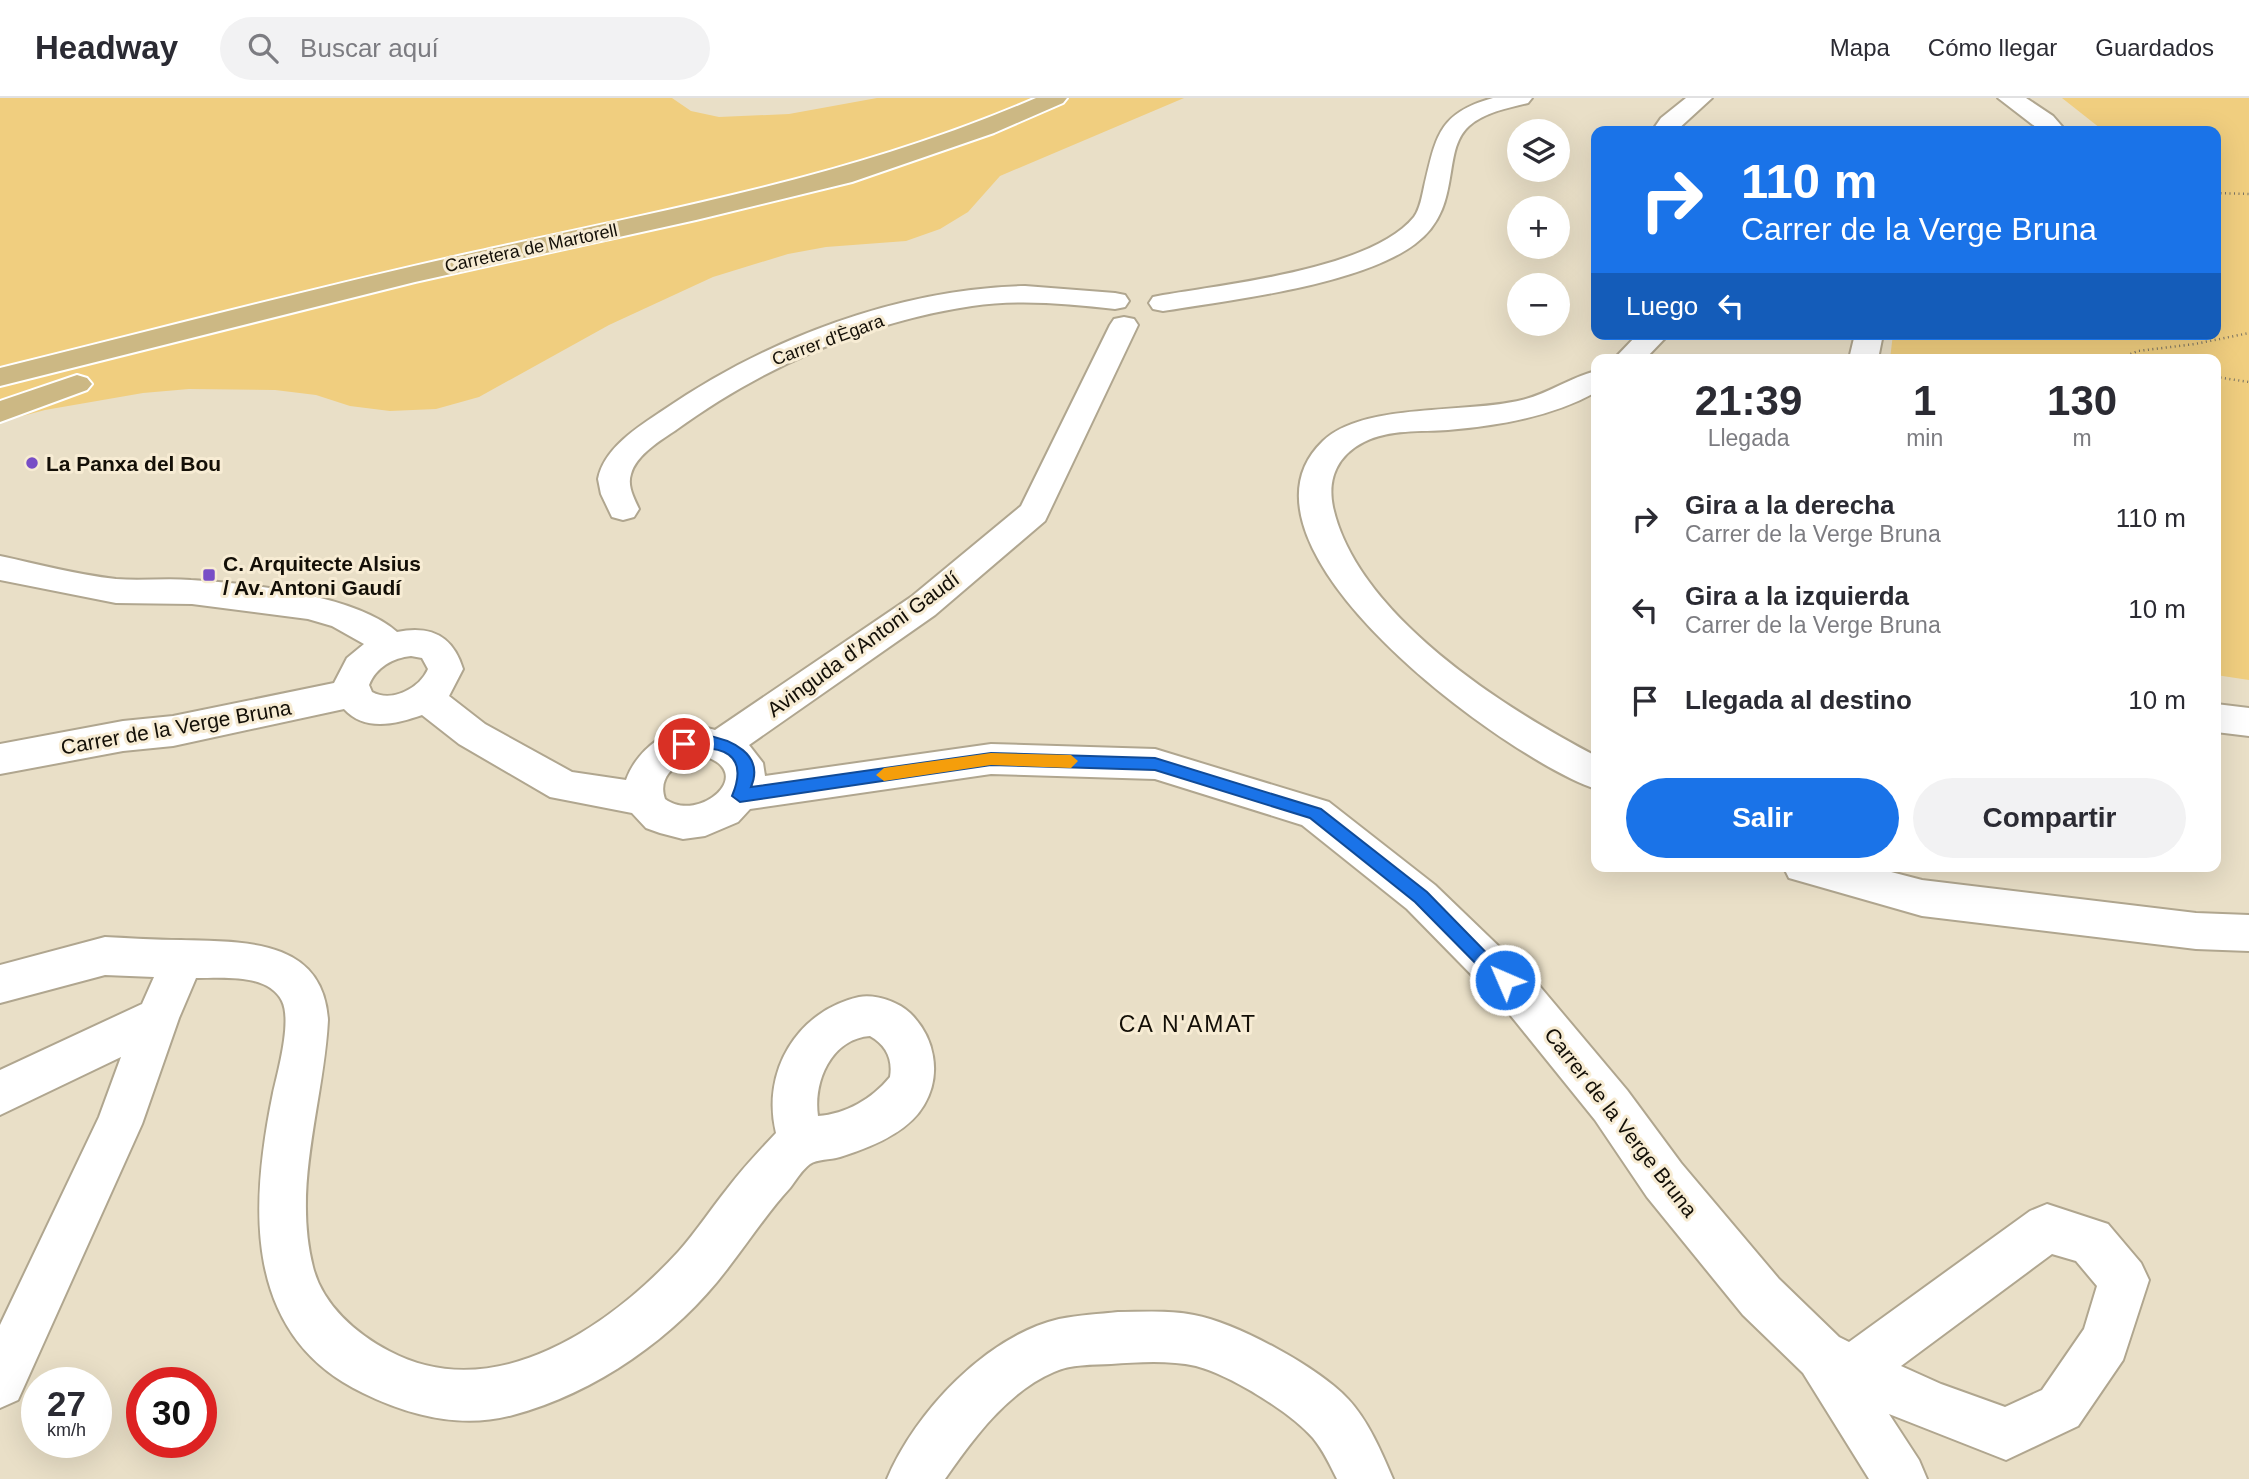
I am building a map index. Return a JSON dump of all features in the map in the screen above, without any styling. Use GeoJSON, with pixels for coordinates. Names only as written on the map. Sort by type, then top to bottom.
{"type":"FeatureCollection","features":[{"type":"Feature","properties":{"kind":"main road","name":"Carretera de Martorell"},"geometry":{"type":"LineString","coordinates":[[0,377],[478,259],[726,207],[872,168],[941,146],[1002,124],[1055,98]]}},
{"type":"Feature","properties":{"kind":"main road"},"geometry":{"type":"LineString","coordinates":[[0,402],[642,237],[726,207]]}},
{"type":"Feature","properties":{"kind":"main road"},"geometry":{"type":"LineString","coordinates":[[0,412],[76,384]]}},
{"type":"Feature","properties":{"kind":"street","name":"Carrer d'Ègara"},"geometry":{"type":"LineString","coordinates":[[623,509],[613,487],[617,468],[634,449],[710,390],[791,351],[876,320],[973,298],[1027,294],[1120,313],[1140,328],[1160,322],[1166,317],[1167,307],[1163,303],[1338,269],[1379,253],[1403,240],[1425,221],[1452,129],[1470,114],[1520,98]]}},
{"type":"Feature","properties":{"kind":"street"},"geometry":{"type":"LineString","coordinates":[[1667,126],[1700,98]]}},
{"type":"Feature","properties":{"kind":"street"},"geometry":{"type":"LineString","coordinates":[[2010,98],[2050,126]]}},
{"type":"Feature","properties":{"kind":"street","name":"Avinguda d'Antoni Gaudí"},"geometry":{"type":"LineString","coordinates":[[722,744],[923,607],[1034,513],[1120,313]]}},
{"type":"Feature","properties":{"kind":"street"},"geometry":{"type":"LineString","coordinates":[[1633,354],[1649,340]]}},
{"type":"Feature","properties":{"kind":"street"},"geometry":{"type":"LineString","coordinates":[[1591,383],[1563,398],[1525,410],[1465,419],[1383,425],[1356,433],[1337,444],[1323,459],[1314,480],[1315,502],[1326,542],[1382,621],[1433,668],[1497,715],[1591,771]]}},
{"type":"Feature","properties":{"kind":"street"},"geometry":{"type":"LineString","coordinates":[[0,568],[116,591],[192,593],[308,607],[343,617],[372,630],[390,647]]}},
{"type":"Feature","properties":{"kind":"street"},"geometry":{"type":"LineString","coordinates":[[417,643],[438,650],[444,659],[444,674],[440,683],[424,697],[402,708],[379,710],[361,705],[352,693],[353,677],[361,665],[374,654],[390,647],[417,643]]}},
{"type":"Feature","properties":{"kind":"street","name":"Carrer de la Verge Bruna"},"geometry":{"type":"LineString","coordinates":[[0,759],[124,736],[173,732],[352,693]]}},
{"type":"Feature","properties":{"kind":"street"},"geometry":{"type":"LineString","coordinates":[[424,697],[472,734],[564,786],[644,799],[643,783],[651,766],[667,752],[684,744],[704,741],[722,744],[736,752],[746,764],[747,779],[740,796]]}},
{"type":"Feature","properties":{"kind":"street"},"geometry":{"type":"LineString","coordinates":[[2221,719],[2249,722]]}},
{"type":"Feature","properties":{"kind":"street","name":"Carrer de la Verge Bruna"},"geometry":{"type":"LineString","coordinates":[[644,799],[652,813],[669,822],[689,824],[728,810],[740,796],[991,759],[1155,764],[1315,813],[1421,897],[1522,997],[1611,1105],[1664,1180],[1761,1297],[1837,1363],[1932,1407],[2006,1434],[2060,1408],[2105,1342],[2124,1280],[2091,1241],[2047,1228],[1837,1363]]}},
{"type":"Feature","properties":{"kind":"street"},"geometry":{"type":"LineString","coordinates":[[1825,872],[1922,898],[2182,929],[2249,933]]}},
{"type":"Feature","properties":{"kind":"street"},"geometry":{"type":"LineString","coordinates":[[0,984],[105,956],[225,959],[258,963],[286,974],[303,994],[309,1018],[290,1126],[283,1204],[288,1266],[299,1298],[319,1331],[353,1362],[393,1381],[445,1394],[485,1395],[533,1383],[588,1356],[643,1322],[696,1270],[746,1202],[800,1140]]}},
{"type":"Feature","properties":{"kind":"street"},"geometry":{"type":"LineString","coordinates":[[0,1382],[119,1124],[157,1018],[183,959]]}},
{"type":"Feature","properties":{"kind":"street"},"geometry":{"type":"LineString","coordinates":[[0,1093],[157,1018]]}},
{"type":"Feature","properties":{"kind":"street"},"geometry":{"type":"LineString","coordinates":[[914,1479],[960,1417],[1000,1377],[1046,1348],[1113,1337],[1195,1340],[1265,1370],[1331,1419],[1366,1479]]}},
{"type":"Feature","properties":{"kind":"street","name":"Carrer de la Verge Bruna"},"geometry":{"type":"LineString","coordinates":[[1837,1363],[1900,1479]]}},
{"type":"Feature","properties":{"kind":"path"},"geometry":{"type":"LineString","coordinates":[[2221,193],[2249,194]]}},
{"type":"Feature","properties":{"kind":"path"},"geometry":{"type":"LineString","coordinates":[[2221,339],[2249,333]]}},
{"type":"Feature","properties":{"kind":"path"},"geometry":{"type":"LineString","coordinates":[[2130,354],[2215,340]]}},
{"type":"Feature","properties":{"kind":"path"},"geometry":{"type":"LineString","coordinates":[[2221,378],[2249,382]]}},
{"type":"Feature","properties":{"kind":"shaded area"},"geometry":{"type":"Polygon","coordinates":[[[0,98],[672,98],[691,111],[719,117],[789,114],[877,98],[1184,98],[1000,176],[968,212],[940,229],[906,241],[826,247],[788,254],[713,277],[609,325],[479,397],[436,409],[390,411],[350,406],[316,395],[275,390],[189,389],[143,393],[45,410],[0,422],[0,98]]]}},
{"type":"Feature","properties":{"kind":"shaded area"},"geometry":{"type":"Polygon","coordinates":[[[2062,98],[2249,98],[2249,680],[2221,676],[2221,354],[1891,354],[1892,340],[2221,340],[2221,126],[2097,126],[2062,98]]]}},
{"type":"Feature","properties":{"kind":"slow traffic"},"geometry":{"type":"LineString","coordinates":[[884,775],[991,759],[1071,761]]}},
{"type":"Feature","properties":{"kind":"place","name":"La Panxa del Bou"},"geometry":{"type":"Point","coordinates":[32,463]}},
{"type":"Feature","properties":{"kind":"place","name":"C. Arquitecte Alsius / Av. Antoni Gaudí"},"geometry":{"type":"Point","coordinates":[209,575]}},
{"type":"Feature","properties":{"kind":"district","name":"CA N'AMAT"},"geometry":{"type":"Point","coordinates":[1188,1024]}},
{"type":"Feature","properties":{"kind":"route"},"geometry":{"type":"LineString","coordinates":[[684,744],[704,741],[722,744],[736,752],[746,764],[747,779],[740,796],[991,759],[1155,764],[1315,813],[1421,897],[1505,980]]}}]}
